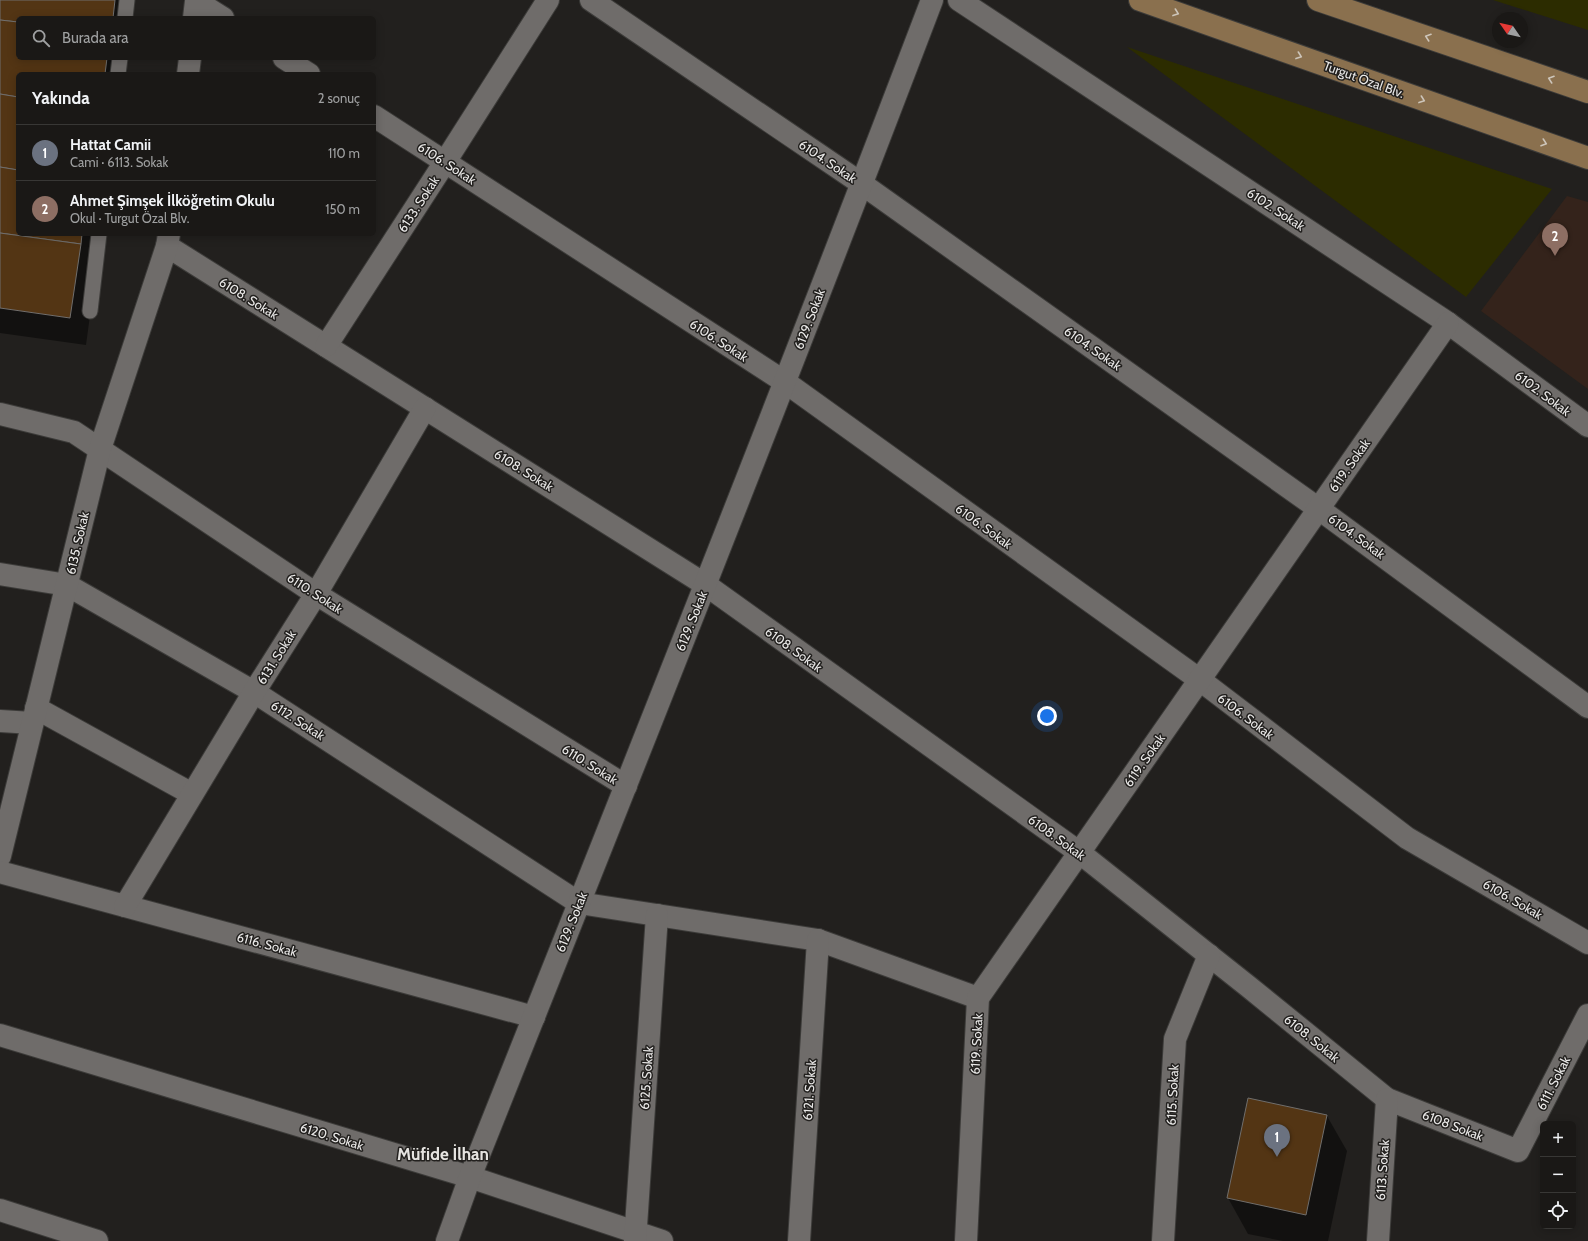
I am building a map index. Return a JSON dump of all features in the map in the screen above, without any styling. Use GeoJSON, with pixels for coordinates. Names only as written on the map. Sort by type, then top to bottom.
{"type":"FeatureCollection","features":[{"type":"Feature","properties":{"kind":"main road","name":"Turgut Özal Blv."},"geometry":{"type":"LineString","coordinates":[[1140,0],[1588,158]]}},
{"type":"Feature","properties":{"kind":"main road"},"geometry":{"type":"LineString","coordinates":[[1318,0],[1588,92]]}},
{"type":"Feature","properties":{"kind":"street","name":"6133. Sokak"},"geometry":{"type":"LineString","coordinates":[[326,346],[446,162],[548,0]]}},
{"type":"Feature","properties":{"kind":"street","name":"6104. Sokak"},"geometry":{"type":"LineString","coordinates":[[591,0],[862,184],[1319,509],[1588,707]]}},
{"type":"Feature","properties":{"kind":"street","name":"6129. Sokak"},"geometry":{"type":"LineString","coordinates":[[447,1241],[470,1177],[706,585],[932,0]]}},
{"type":"Feature","properties":{"kind":"street","name":"6102. Sokak"},"geometry":{"type":"LineString","coordinates":[[959,0],[1448,323],[1588,426]]}},
{"type":"Feature","properties":{"kind":"street"},"geometry":{"type":"LineString","coordinates":[[195,9],[217,16]]}},
{"type":"Feature","properties":{"kind":"street"},"geometry":{"type":"LineString","coordinates":[[188,72],[190,60]]}},
{"type":"Feature","properties":{"kind":"street"},"geometry":{"type":"LineString","coordinates":[[287,60],[306,72]]}},
{"type":"Feature","properties":{"kind":"street","name":"6106. Sokak"},"geometry":{"type":"LineString","coordinates":[[376,117],[785,382],[1200,680],[1407,838],[1588,943]]}},
{"type":"Feature","properties":{"kind":"street","name":"6108. Sokak"},"geometry":{"type":"LineString","coordinates":[[168,240],[326,346],[706,585],[1080,853],[1387,1099]]}},
{"type":"Feature","properties":{"kind":"street","name":"6135. Sokak"},"geometry":{"type":"LineString","coordinates":[[0,856],[100,449],[168,240]]}},
{"type":"Feature","properties":{"kind":"street","name":"6119. Sokak"},"geometry":{"type":"LineString","coordinates":[[966,1241],[978,998],[1448,323]]}},
{"type":"Feature","properties":{"kind":"street","name":"6131. Sokak"},"geometry":{"type":"LineString","coordinates":[[125,906],[254,692],[316,594],[425,408]]}},
{"type":"Feature","properties":{"kind":"street","name":"6110. Sokak"},"geometry":{"type":"LineString","coordinates":[[0,414],[74,432],[316,594],[626,786]]}},
{"type":"Feature","properties":{"kind":"street","name":"6112. Sokak"},"geometry":{"type":"LineString","coordinates":[[0,574],[67,585],[254,692],[579,903]]}},
{"type":"Feature","properties":{"kind":"street"},"geometry":{"type":"LineString","coordinates":[[0,721],[34,716],[192,794]]}},
{"type":"Feature","properties":{"kind":"street","name":"6116. Sokak"},"geometry":{"type":"LineString","coordinates":[[0,872],[534,1017]]}},
{"type":"Feature","properties":{"kind":"street"},"geometry":{"type":"LineString","coordinates":[[579,903],[818,940],[978,998]]}},
{"type":"Feature","properties":{"kind":"street","name":"6125. Sokak"},"geometry":{"type":"LineString","coordinates":[[635,1237],[657,915]]}},
{"type":"Feature","properties":{"kind":"street","name":"6121. Sokak"},"geometry":{"type":"LineString","coordinates":[[799,1241],[818,940]]}},
{"type":"Feature","properties":{"kind":"street","name":"6115. Sokak"},"geometry":{"type":"LineString","coordinates":[[1163,1241],[1175,1039],[1209,955]]}},
{"type":"Feature","properties":{"kind":"street","name":"6111. Sokak"},"geometry":{"type":"LineString","coordinates":[[1518,1151],[1588,1015]]}},
{"type":"Feature","properties":{"kind":"street","name":"6120. Sokak"},"geometry":{"type":"LineString","coordinates":[[0,1035],[470,1177],[635,1237],[662,1241]]}},
{"type":"Feature","properties":{"kind":"street","name":"6108 Sokak"},"geometry":{"type":"LineString","coordinates":[[1387,1099],[1518,1151]]}},
{"type":"Feature","properties":{"kind":"street","name":"6113. Sokak"},"geometry":{"type":"LineString","coordinates":[[1378,1241],[1387,1099]]}},
{"type":"Feature","properties":{"kind":"street"},"geometry":{"type":"LineString","coordinates":[[0,1210],[97,1241]]}},
{"type":"Feature","properties":{"kind":"lane"},"geometry":{"type":"LineString","coordinates":[[125,16],[127,0]]}},
{"type":"Feature","properties":{"kind":"lane"},"geometry":{"type":"LineString","coordinates":[[118,72],[120,60]]}},
{"type":"Feature","properties":{"kind":"lane"},"geometry":{"type":"LineString","coordinates":[[90,311],[99,236]]}},
{"type":"Feature","properties":{"kind":"shaded area"},"geometry":{"type":"Polygon","coordinates":[[[1493,0],[1588,0],[1588,30],[1493,0]]]}},
{"type":"Feature","properties":{"kind":"shaded area"},"geometry":{"type":"Polygon","coordinates":[[[1127,47],[1552,189],[1466,297],[1127,47]]]}},
{"type":"Feature","properties":{"kind":"shaded area"},"geometry":{"type":"Polygon","coordinates":[[[1567,196],[1588,202],[1588,389],[1481,311],[1567,196]]]}},
{"type":"Feature","properties":{"kind":"building"},"geometry":{"type":"Polygon","coordinates":[[[0,0],[115,0],[113,16],[16,16],[16,22],[0,20],[0,0]]]}},
{"type":"Feature","properties":{"kind":"building"},"geometry":{"type":"Polygon","coordinates":[[[0,20],[16,22],[16,60],[107,60],[105,72],[16,72],[16,97],[0,94],[0,20]]]}},
{"type":"Feature","properties":{"kind":"building"},"geometry":{"type":"Polygon","coordinates":[[[0,94],[16,97],[16,170],[0,167],[0,94]]]}},
{"type":"Feature","properties":{"kind":"building"},"geometry":{"type":"Polygon","coordinates":[[[0,167],[16,170],[16,235],[0,233],[0,167]]]}},
{"type":"Feature","properties":{"kind":"building"},"geometry":{"type":"Polygon","coordinates":[[[0,233],[81,244],[70,318],[0,308],[0,233]]]}},
{"type":"Feature","properties":{"kind":"building"},"geometry":{"type":"Polygon","coordinates":[[[22,236],[82,236],[81,244],[22,236]]]}},
{"type":"Feature","properties":{"kind":"building"},"geometry":{"type":"Polygon","coordinates":[[[1248,1098],[1327,1115],[1306,1215],[1227,1198],[1248,1098]]]}},
{"type":"Feature","properties":{"kind":"place","name":"Ahmet Şimşek İlköğretim Okulu"},"geometry":{"type":"Point","coordinates":[1555,256]}},
{"type":"Feature","properties":{"kind":"place","name":"Hattat Camii"},"geometry":{"type":"Point","coordinates":[1277,1157]}},
{"type":"Feature","properties":{"kind":"district","name":"Müfide İlhan"},"geometry":{"type":"Point","coordinates":[443,1154]}}]}
